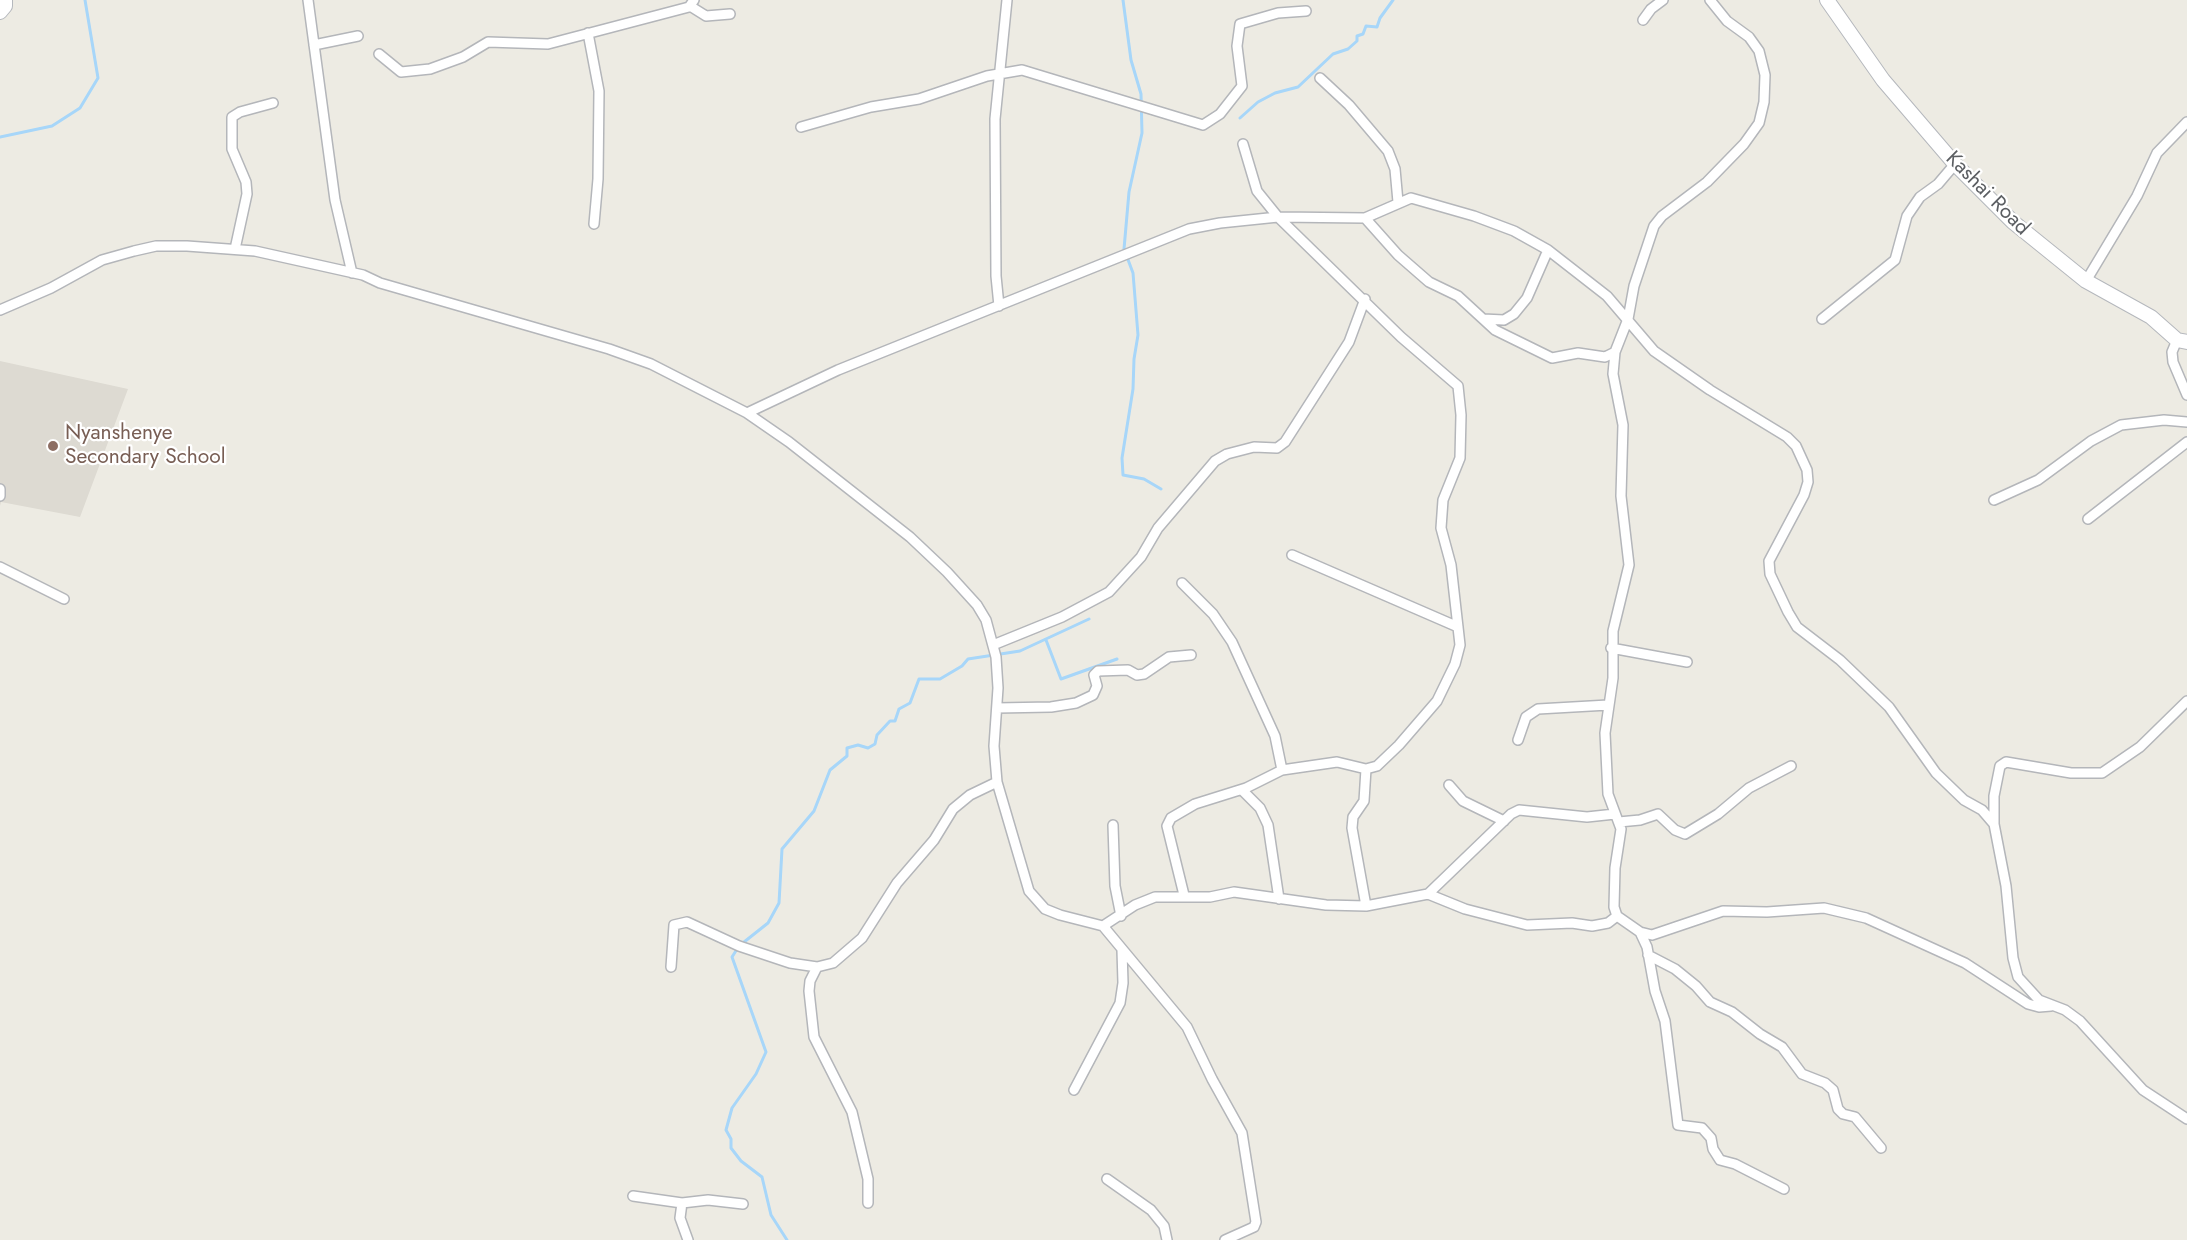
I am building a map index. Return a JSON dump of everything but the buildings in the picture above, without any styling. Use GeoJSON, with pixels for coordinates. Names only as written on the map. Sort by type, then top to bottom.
{"type":"FeatureCollection","features":[{"type":"Feature","properties":{"kind":"street"},"geometry":{"type":"LineString","coordinates":[[0,12],[5,6],[5,0]]}},
{"type":"Feature","properties":{"kind":"street"},"geometry":{"type":"LineString","coordinates":[[308,0],[335,200],[352,273]]}},
{"type":"Feature","properties":{"kind":"street"},"geometry":{"type":"LineString","coordinates":[[999,306],[996,276],[995,119],[997,73],[1007,0]]}},
{"type":"Feature","properties":{"kind":"street"},"geometry":{"type":"LineString","coordinates":[[1643,21],[1651,9],[1663,0]]}},
{"type":"Feature","properties":{"kind":"street"},"geometry":{"type":"LineString","coordinates":[[1710,0],[1727,21],[1749,37],[1759,51],[1765,75],[1762,115],[1744,144],[1726,163],[1653,226],[1634,286],[1628,319],[1615,352],[1613,374],[1623,425],[1621,496],[1629,565],[1611,648],[1613,678],[1605,733],[1608,794],[1622,836],[1615,868],[1614,907],[1617,916],[1640,932],[1652,935],[1723,911],[1767,912],[1824,908],[1842,910],[1866,918],[1965,963],[2028,1004],[2039,1007],[2051,1006]]}},
{"type":"Feature","properties":{"kind":"street","name":"Kashai Road"},"geometry":{"type":"LineString","coordinates":[[1827,0],[1883,80],[1955,164],[2020,228],[2086,281],[2151,317],[2182,341]]}},
{"type":"Feature","properties":{"kind":"street"},"geometry":{"type":"LineString","coordinates":[[379,54],[398,71],[412,72],[443,65],[488,42],[548,44],[692,3],[706,16],[730,14]]}},
{"type":"Feature","properties":{"kind":"street"},"geometry":{"type":"LineString","coordinates":[[801,128],[872,107],[919,99],[997,73],[1022,70],[1203,125],[1220,114],[1242,86],[1237,46],[1240,24],[1278,13],[1306,11]]}},
{"type":"Feature","properties":{"kind":"street"},"geometry":{"type":"LineString","coordinates":[[588,33],[599,91],[598,179],[594,224]]}},
{"type":"Feature","properties":{"kind":"street"},"geometry":{"type":"LineString","coordinates":[[314,45],[358,36]]}},
{"type":"Feature","properties":{"kind":"street"},"geometry":{"type":"LineString","coordinates":[[1320,78],[1348,105],[1388,151],[1395,169],[1398,202]]}},
{"type":"Feature","properties":{"kind":"street"},"geometry":{"type":"LineString","coordinates":[[235,249],[237,231],[247,194],[246,182],[232,149],[232,117],[240,112],[273,103]]}},
{"type":"Feature","properties":{"kind":"street"},"geometry":{"type":"LineString","coordinates":[[2086,281],[2137,196],[2157,153],[2187,122]]}},
{"type":"Feature","properties":{"kind":"street"},"geometry":{"type":"LineString","coordinates":[[1184,895],[1167,826],[1171,818],[1196,804],[1242,790],[1282,770],[1336,762],[1366,769],[1377,766],[1387,758],[1437,700],[1457,657],[1458,627],[1450,565],[1441,528],[1443,500],[1460,458],[1461,414],[1458,386],[1401,337],[1278,217],[1257,191],[1243,144]]}},
{"type":"Feature","properties":{"kind":"street"},"geometry":{"type":"LineString","coordinates":[[1822,319],[1895,260],[1907,216],[1920,197],[1938,184],[1955,164]]}},
{"type":"Feature","properties":{"kind":"street"},"geometry":{"type":"LineString","coordinates":[[747,413],[838,370],[1189,229],[1220,223],[1278,217],[1365,218],[1411,198],[1474,216],[1514,231],[1548,250],[1607,296],[1654,351],[1710,390],[1787,437],[1796,446],[1807,470],[1808,482],[1804,495],[1769,561],[1770,574],[1788,612],[1797,627],[1840,660],[1889,707],[1936,773],[1964,800],[1982,810],[1994,824]]}},
{"type":"Feature","properties":{"kind":"street"},"geometry":{"type":"LineString","coordinates":[[1365,218],[1398,255],[1429,282],[1458,296],[1495,330],[1546,357],[1578,353],[1605,357],[1615,352]]}},
{"type":"Feature","properties":{"kind":"street"},"geometry":{"type":"LineString","coordinates":[[0,310],[51,288],[102,261],[134,251],[156,246],[235,249],[352,273],[631,357],[678,377],[747,413],[789,442],[892,524],[947,572],[986,620],[993,645],[998,687],[993,746],[997,782],[1029,891],[1045,909],[1103,926],[1187,1027],[1212,1079],[1242,1132],[1256,1222],[1254,1227],[1225,1240]]}},
{"type":"Feature","properties":{"kind":"street"},"geometry":{"type":"LineString","coordinates":[[1483,319],[1504,320],[1514,314],[1532,288],[1548,250]]}},
{"type":"Feature","properties":{"kind":"street"},"geometry":{"type":"LineString","coordinates":[[993,645],[1062,617],[1109,592],[1136,564],[1158,528],[1215,461],[1227,454],[1254,447],[1277,448],[1285,442],[1349,342],[1365,300]]}},
{"type":"Feature","properties":{"kind":"street"},"geometry":{"type":"LineString","coordinates":[[2182,341],[2172,352],[2173,362],[2187,395]]}},
{"type":"Feature","properties":{"kind":"street"},"geometry":{"type":"LineString","coordinates":[[1994,500],[2038,480],[2084,446],[2115,428],[2138,422],[2187,422]]}},
{"type":"Feature","properties":{"kind":"street"},"geometry":{"type":"LineString","coordinates":[[2088,519],[2187,442]]}},
{"type":"Feature","properties":{"kind":"street"},"geometry":{"type":"LineString","coordinates":[[0,489],[0,496]]}},
{"type":"Feature","properties":{"kind":"street"},"geometry":{"type":"LineString","coordinates":[[1292,555],[1458,627]]}},
{"type":"Feature","properties":{"kind":"street"},"geometry":{"type":"LineString","coordinates":[[0,567],[64,598]]}},
{"type":"Feature","properties":{"kind":"street"},"geometry":{"type":"LineString","coordinates":[[1182,583],[1213,614],[1232,642],[1275,735],[1282,770]]}},
{"type":"Feature","properties":{"kind":"street"},"geometry":{"type":"LineString","coordinates":[[1611,648],[1687,662]]}},
{"type":"Feature","properties":{"kind":"street"},"geometry":{"type":"LineString","coordinates":[[997,708],[1051,708],[1076,703],[1094,695],[1097,686],[1094,675],[1098,671],[1128,670],[1137,675],[1144,674],[1169,657],[1191,655]]}},
{"type":"Feature","properties":{"kind":"street"},"geometry":{"type":"LineString","coordinates":[[2187,701],[2140,748],[2102,773],[2071,773],[2006,762],[2000,766],[1996,779],[1994,824],[2006,886],[2013,958],[2018,977],[2039,1000],[2065,1010],[2080,1021],[2143,1090],[2187,1119]]}},
{"type":"Feature","properties":{"kind":"street"},"geometry":{"type":"LineString","coordinates":[[1518,740],[1526,717],[1538,710],[1608,705]]}},
{"type":"Feature","properties":{"kind":"street"},"geometry":{"type":"LineString","coordinates":[[1103,926],[1135,905],[1155,897],[1184,895],[1210,897],[1243,891],[1279,899],[1326,905],[1366,906],[1428,894],[1511,814],[1526,808],[1579,817],[1640,820],[1658,814],[1675,830],[1685,834],[1718,814],[1749,788],[1791,766]]}},
{"type":"Feature","properties":{"kind":"street"},"geometry":{"type":"LineString","coordinates":[[1366,769],[1364,801],[1353,817],[1352,828],[1366,906]]}},
{"type":"Feature","properties":{"kind":"street"},"geometry":{"type":"LineString","coordinates":[[671,967],[674,925],[687,922],[766,956],[817,968],[833,963],[862,938],[897,883],[934,840],[953,809],[970,795],[997,782]]}},
{"type":"Feature","properties":{"kind":"street"},"geometry":{"type":"LineString","coordinates":[[1449,785],[1463,801],[1504,821]]}},
{"type":"Feature","properties":{"kind":"street"},"geometry":{"type":"LineString","coordinates":[[1242,790],[1260,808],[1268,825],[1279,899]]}},
{"type":"Feature","properties":{"kind":"street"},"geometry":{"type":"LineString","coordinates":[[1113,825],[1115,886],[1121,916]]}},
{"type":"Feature","properties":{"kind":"street"},"geometry":{"type":"LineString","coordinates":[[1428,894],[1465,909],[1527,925],[1572,923],[1592,926],[1608,923],[1617,916]]}},
{"type":"Feature","properties":{"kind":"street"},"geometry":{"type":"LineString","coordinates":[[1640,932],[1665,1021],[1678,1125],[1705,1131],[1711,1138],[1713,1149],[1720,1160],[1735,1164],[1784,1189]]}},
{"type":"Feature","properties":{"kind":"street"},"geometry":{"type":"LineString","coordinates":[[1074,1090],[1120,1003],[1124,975],[1122,951]]}},
{"type":"Feature","properties":{"kind":"street"},"geometry":{"type":"LineString","coordinates":[[1648,955],[1675,969],[1696,986],[1710,1002],[1732,1012],[1760,1034],[1782,1047],[1802,1074],[1825,1083],[1833,1090],[1838,1109],[1843,1114],[1855,1117],[1881,1148]]}},
{"type":"Feature","properties":{"kind":"street"},"geometry":{"type":"LineString","coordinates":[[817,968],[809,991],[814,1037],[852,1112],[868,1179],[868,1203]]}},
{"type":"Feature","properties":{"kind":"street"},"geometry":{"type":"LineString","coordinates":[[1107,1179],[1151,1210],[1164,1226],[1167,1240]]}},
{"type":"Feature","properties":{"kind":"street"},"geometry":{"type":"LineString","coordinates":[[633,1196],[682,1203],[708,1200],[743,1204]]}},
{"type":"Feature","properties":{"kind":"street"},"geometry":{"type":"LineString","coordinates":[[682,1203],[681,1225],[688,1240]]}},
{"type":"Feature","properties":{"kind":"shaded area","name":"Nyanshenye Secondary School"},"geometry":{"type":"Polygon","coordinates":[[[0,361],[128,389],[80,517],[1,502],[0,506],[0,361]]]}},
{"type":"Feature","properties":{"kind":"waterway"},"geometry":{"type":"LineString","coordinates":[[0,137],[52,126],[80,108],[98,78],[85,0]]}},
{"type":"Feature","properties":{"kind":"waterway"},"geometry":{"type":"LineString","coordinates":[[1123,0],[1131,60],[1141,94],[1142,133],[1129,192],[1124,249],[1133,273],[1138,335],[1133,389],[1122,458],[1123,475],[1144,479],[1161,489]]}},
{"type":"Feature","properties":{"kind":"waterway"},"geometry":{"type":"LineString","coordinates":[[1240,118],[1258,102],[1275,93],[1298,87],[1333,54],[1348,49],[1357,41],[1357,36],[1363,34],[1366,26],[1377,27],[1380,18],[1393,0]]}},
{"type":"Feature","properties":{"kind":"waterway"},"geometry":{"type":"LineString","coordinates":[[787,1240],[771,1215],[762,1177],[741,1161],[731,1148],[731,1139],[726,1130],[732,1108],[756,1074],[766,1052],[732,957],[739,946],[768,923],[779,903],[782,849],[814,811],[830,770],[847,756],[847,748],[858,745],[868,748],[875,744],[877,735],[890,721],[895,721],[899,709],[910,703],[919,679],[940,679],[962,666],[968,659],[1020,651],[1089,619]]}},
{"type":"Feature","properties":{"kind":"waterway"},"geometry":{"type":"LineString","coordinates":[[1046,640],[1061,679],[1117,659]]}},
{"type":"Feature","properties":{"kind":"place","name":"Nyanshenye Secondary School"},"geometry":{"type":"Point","coordinates":[53,446]}}]}
